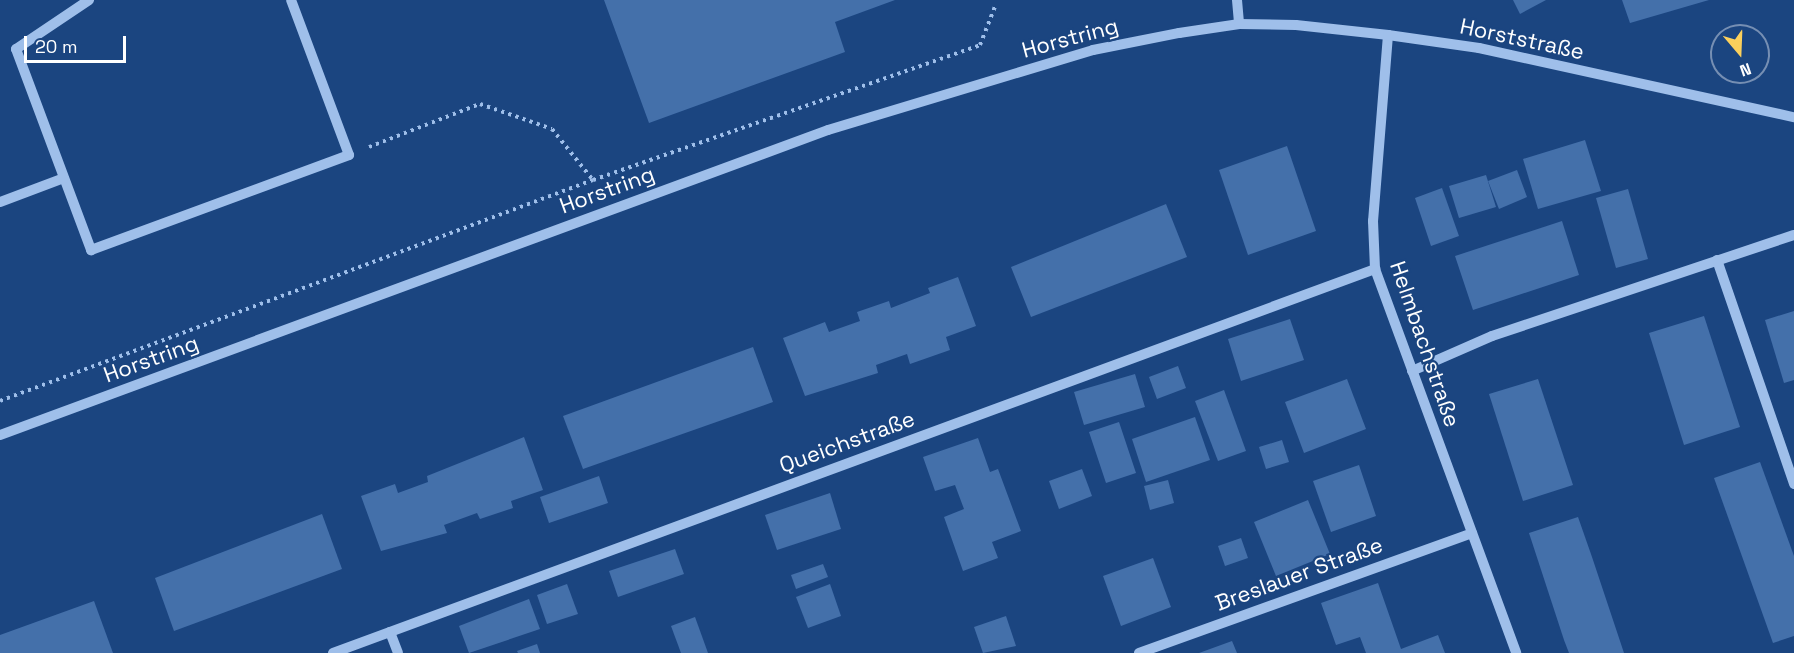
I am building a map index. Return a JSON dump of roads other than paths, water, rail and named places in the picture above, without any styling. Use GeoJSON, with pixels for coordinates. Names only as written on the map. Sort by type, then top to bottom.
{"type":"FeatureCollection","features":[{"type":"Feature","properties":{"kind":"street"},"geometry":{"type":"LineString","coordinates":[[89,0],[16,49],[91,250],[349,155],[291,0]]}},
{"type":"Feature","properties":{"kind":"street"},"geometry":{"type":"LineString","coordinates":[[1237,0],[1239,24]]}},
{"type":"Feature","properties":{"kind":"street","name":"Horststraße"},"geometry":{"type":"LineString","coordinates":[[1239,24],[1296,24],[1388,34],[1479,48],[1794,117]]}},
{"type":"Feature","properties":{"kind":"street","name":"Horstring"},"geometry":{"type":"LineString","coordinates":[[0,435],[828,130],[1093,50],[1239,24]]}},
{"type":"Feature","properties":{"kind":"street","name":"Helmbachstraße"},"geometry":{"type":"LineString","coordinates":[[1388,34],[1373,221],[1375,269],[1516,653]]}},
{"type":"Feature","properties":{"kind":"street"},"geometry":{"type":"LineString","coordinates":[[0,202],[64,178]]}},
{"type":"Feature","properties":{"kind":"street"},"geometry":{"type":"LineString","coordinates":[[1412,371],[1492,336],[1794,235]]}},
{"type":"Feature","properties":{"kind":"street"},"geometry":{"type":"LineString","coordinates":[[1717,260],[1794,484]]}},
{"type":"Feature","properties":{"kind":"street","name":"Queichstraße"},"geometry":{"type":"LineString","coordinates":[[333,653],[1375,269]]}},
{"type":"Feature","properties":{"kind":"street","name":"Breslauer Straße"},"geometry":{"type":"LineString","coordinates":[[1139,653],[1472,533]]}},
{"type":"Feature","properties":{"kind":"street"},"geometry":{"type":"LineString","coordinates":[[390,632],[398,653]]}}]}
